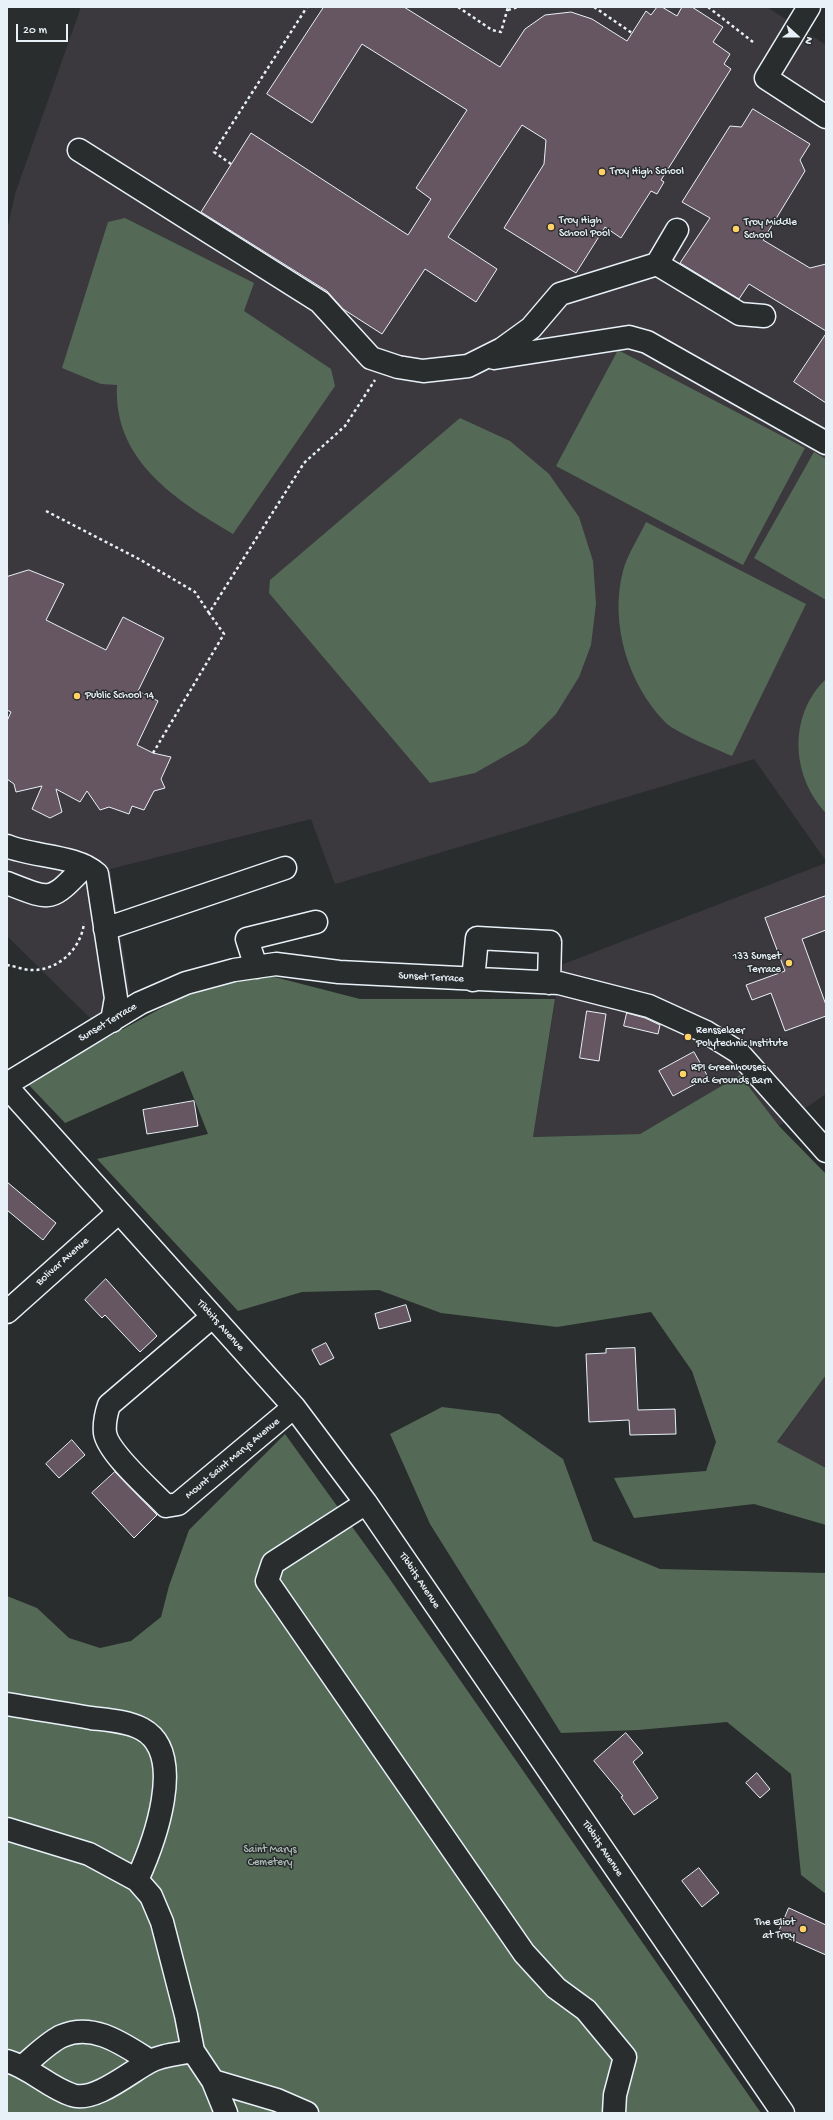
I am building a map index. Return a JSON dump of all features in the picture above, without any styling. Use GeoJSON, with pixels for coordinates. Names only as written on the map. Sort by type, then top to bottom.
{"type":"FeatureCollection","features":[{"type":"Feature","properties":{"kind":"street"},"geometry":{"type":"LineString","coordinates":[[809,7],[766,78],[826,117]]}},
{"type":"Feature","properties":{"kind":"street"},"geometry":{"type":"LineString","coordinates":[[820,7],[826,11]]}},
{"type":"Feature","properties":{"kind":"street"},"geometry":{"type":"LineString","coordinates":[[79,150],[118,166],[320,302],[371,358],[385,363],[423,371],[468,366],[502,349],[531,328],[560,294],[657,264],[677,230]]}},
{"type":"Feature","properties":{"kind":"street"},"geometry":{"type":"LineString","coordinates":[[657,264],[740,314],[764,316]]}},
{"type":"Feature","properties":{"kind":"street"},"geometry":{"type":"LineString","coordinates":[[481,360],[629,337],[647,342],[826,443]]}},
{"type":"Feature","properties":{"kind":"street"},"geometry":{"type":"LineString","coordinates":[[7,846],[28,853],[85,866],[96,874],[116,998],[112,1021]]}},
{"type":"Feature","properties":{"kind":"street"},"geometry":{"type":"LineString","coordinates":[[7,883],[42,896],[57,894],[85,866]]}},
{"type":"Feature","properties":{"kind":"street"},"geometry":{"type":"LineString","coordinates":[[105,929],[285,868]]}},
{"type":"Feature","properties":{"kind":"street"},"geometry":{"type":"LineString","coordinates":[[256,966],[247,939],[316,922]]}},
{"type":"Feature","properties":{"kind":"street"},"geometry":{"type":"LineString","coordinates":[[473,980],[476,938],[550,942],[549,983]]}},
{"type":"Feature","properties":{"kind":"street","name":"Sunset Terrace"},"geometry":{"type":"LineString","coordinates":[[7,1086],[140,1003],[186,983],[234,970],[276,964],[339,972],[549,983],[559,984],[649,1006],[706,1032],[738,1052],[826,1151]]}},
{"type":"Feature","properties":{"kind":"street","name":"Tibbits Avenue"},"geometry":{"type":"LineString","coordinates":[[7,1086],[294,1407],[366,1503],[783,2113]]}},
{"type":"Feature","properties":{"kind":"street","name":"Bolivar Avenue"},"geometry":{"type":"LineString","coordinates":[[7,1312],[119,1212]]}},
{"type":"Feature","properties":{"kind":"street","name":"Mount Saint Marys Avenue"},"geometry":{"type":"LineString","coordinates":[[212,1317],[109,1405],[105,1417],[105,1434],[112,1450],[166,1506],[178,1504],[294,1407]]}},
{"type":"Feature","properties":{"kind":"street"},"geometry":{"type":"LineString","coordinates":[[366,1503],[273,1562],[267,1581],[524,1953],[556,1988],[586,2010],[625,2057],[615,2095],[614,2113]]}},
{"type":"Feature","properties":{"kind":"street"},"geometry":{"type":"LineString","coordinates":[[7,1704],[118,1722],[142,1729],[159,1746],[165,1767],[158,1823],[148,1857],[137,1880]]}},
{"type":"Feature","properties":{"kind":"street"},"geometry":{"type":"LineString","coordinates":[[7,1829],[89,1854],[137,1880],[151,1896],[162,1922],[186,2015],[193,2050],[213,2081],[226,2113]]}},
{"type":"Feature","properties":{"kind":"street"},"geometry":{"type":"LineString","coordinates":[[15,2064],[62,2036],[85,2031],[115,2040],[150,2061]]}},
{"type":"Feature","properties":{"kind":"street"},"geometry":{"type":"LineString","coordinates":[[15,2064],[73,2096],[88,2095],[110,2086],[150,2061],[193,2050]]}},
{"type":"Feature","properties":{"kind":"street"},"geometry":{"type":"LineString","coordinates":[[213,2081],[277,2100],[307,2113]]}},
{"type":"Feature","properties":{"kind":"path"},"geometry":{"type":"LineString","coordinates":[[231,164],[214,152],[307,7]]}},
{"type":"Feature","properties":{"kind":"path"},"geometry":{"type":"LineString","coordinates":[[458,7],[492,30],[500,32],[508,9],[518,7]]}},
{"type":"Feature","properties":{"kind":"path"},"geometry":{"type":"LineString","coordinates":[[594,7],[632,33]]}},
{"type":"Feature","properties":{"kind":"path"},"geometry":{"type":"LineString","coordinates":[[708,7],[721,16],[720,18],[753,42]]}},
{"type":"Feature","properties":{"kind":"path"},"geometry":{"type":"LineString","coordinates":[[209,613],[304,463],[345,426],[385,363]]}},
{"type":"Feature","properties":{"kind":"path"},"geometry":{"type":"LineString","coordinates":[[46,511],[139,560],[195,592],[224,634],[153,753]]}},
{"type":"Feature","properties":{"kind":"path"},"geometry":{"type":"LineString","coordinates":[[7,964],[31,970],[54,966],[66,958],[77,944],[84,920]]}},
{"type":"Feature","properties":{"kind":"shaded area"},"geometry":{"type":"Polygon","coordinates":[[[81,7],[767,7],[826,45],[826,861],[754,759],[335,884],[311,819],[110,869],[130,993],[91,1019],[7,936],[7,231],[15,194],[81,7]]]}},
{"type":"Feature","properties":{"kind":"shaded area","name":"Rensselaer Polytechnic Institute"},"geometry":{"type":"Polygon","coordinates":[[[826,863],[826,1094],[779,1126],[740,1075],[640,1134],[533,1137],[561,965],[826,863]]]}},
{"type":"Feature","properties":{"kind":"shaded area"},"geometry":{"type":"Polygon","coordinates":[[[826,1375],[826,1468],[777,1443],[826,1375]]]}},
{"type":"Feature","properties":{"kind":"green space"},"geometry":{"type":"Polygon","coordinates":[[[125,218],[254,283],[244,311],[331,369],[335,386],[233,534],[190,507],[170,492],[152,475],[137,457],[125,436],[118,412],[117,385],[101,384],[62,368],[108,222],[125,218]]]}},
{"type":"Feature","properties":{"kind":"green space"},"geometry":{"type":"Polygon","coordinates":[[[618,350],[805,448],[743,565],[556,466],[618,350]]]}},
{"type":"Feature","properties":{"kind":"green space"},"geometry":{"type":"Polygon","coordinates":[[[460,418],[510,441],[549,474],[579,517],[593,561],[596,604],[591,645],[579,677],[556,714],[526,744],[475,773],[430,783],[269,593],[270,580],[460,418]]]}},
{"type":"Feature","properties":{"kind":"green space"},"geometry":{"type":"Polygon","coordinates":[[[814,452],[826,459],[826,600],[754,558],[814,452]]]}},
{"type":"Feature","properties":{"kind":"green space"},"geometry":{"type":"Polygon","coordinates":[[[646,522],[806,604],[732,756],[687,736],[666,723],[653,708],[632,673],[625,653],[621,633],[619,591],[623,571],[630,552],[646,522]]]}},
{"type":"Feature","properties":{"kind":"green space"},"geometry":{"type":"Polygon","coordinates":[[[826,679],[826,813],[814,798],[806,782],[801,764],[799,746],[800,727],[805,710],[814,694],[826,679]]]}},
{"type":"Feature","properties":{"kind":"green space"},"geometry":{"type":"Polygon","coordinates":[[[259,973],[360,999],[555,999],[533,1137],[640,1134],[740,1075],[779,1126],[826,1174],[826,1375],[777,1442],[826,1468],[826,1525],[754,1504],[634,1518],[614,1478],[706,1471],[716,1442],[692,1371],[651,1312],[557,1327],[441,1313],[379,1290],[302,1292],[238,1311],[97,1159],[208,1134],[183,1071],[65,1123],[26,1082],[180,998],[259,973]]]}},
{"type":"Feature","properties":{"kind":"green space"},"geometry":{"type":"Polygon","coordinates":[[[442,1407],[499,1414],[563,1459],[593,1541],[660,1569],[826,1573],[826,1894],[801,1875],[791,1774],[727,1722],[638,1730],[561,1733],[430,1524],[390,1434],[442,1407]]]}},
{"type":"Feature","properties":{"kind":"green space","name":"Saint Marys Cemetery"},"geometry":{"type":"Polygon","coordinates":[[[285,1434],[387,1575],[761,2113],[7,2113],[7,1596],[37,1608],[69,1638],[100,1648],[131,1641],[161,1617],[169,1586],[189,1530],[285,1434]]]}},
{"type":"Feature","properties":{"kind":"building","name":"Troy High School"},"geometry":{"type":"Polygon","coordinates":[[[324,7],[404,7],[500,67],[525,29],[545,15],[571,12],[592,19],[627,41],[646,11],[651,15],[657,7],[662,7],[677,16],[682,7],[692,7],[723,27],[713,42],[730,54],[724,64],[731,69],[661,180],[664,182],[657,194],[651,191],[621,238],[605,227],[576,273],[504,228],[544,164],[546,140],[522,125],[448,237],[497,269],[476,302],[425,269],[382,334],[343,309],[327,291],[201,212],[251,133],[408,235],[431,199],[416,188],[467,110],[362,44],[312,123],[267,94],[324,7]]]}},
{"type":"Feature","properties":{"kind":"building","name":"Troy Middle School"},"geometry":{"type":"Polygon","coordinates":[[[753,109],[810,144],[800,160],[805,171],[763,240],[810,268],[826,264],[826,331],[749,284],[739,299],[680,263],[710,218],[682,202],[730,126],[741,127],[753,109]]]}},
{"type":"Feature","properties":{"kind":"building"},"geometry":{"type":"Polygon","coordinates":[[[826,334],[826,403],[794,382],[826,334]]]}},
{"type":"Feature","properties":{"kind":"building","name":"Public School 14"},"geometry":{"type":"Polygon","coordinates":[[[29,570],[64,584],[46,620],[106,650],[123,617],[164,638],[138,691],[158,701],[137,745],[153,753],[171,757],[161,779],[165,788],[154,791],[144,810],[132,806],[129,814],[109,807],[100,810],[87,791],[80,802],[56,789],[62,812],[50,818],[32,809],[42,786],[16,792],[14,784],[7,779],[7,721],[11,712],[7,710],[7,577],[29,570]]]}},
{"type":"Feature","properties":{"kind":"building","name":"133 Sunset Terrace"},"geometry":{"type":"Polygon","coordinates":[[[826,896],[826,930],[802,939],[826,1005],[826,1016],[785,1031],[771,993],[752,1000],[746,985],[785,971],[765,918],[826,896]]]}},
{"type":"Feature","properties":{"kind":"building"},"geometry":{"type":"Polygon","coordinates":[[[587,1011],[606,1014],[599,1061],[580,1058],[587,1011]]]}},
{"type":"Feature","properties":{"kind":"building"},"geometry":{"type":"Polygon","coordinates":[[[627,1013],[645,1018],[660,1025],[658,1034],[624,1026],[627,1013]]]}},
{"type":"Feature","properties":{"kind":"building","name":"RPI Greenhouses and Grounds Barn"},"geometry":{"type":"Polygon","coordinates":[[[694,1052],[708,1077],[673,1096],[659,1071],[694,1052]]]}},
{"type":"Feature","properties":{"kind":"building"},"geometry":{"type":"Polygon","coordinates":[[[194,1101],[198,1126],[147,1134],[143,1110],[194,1101]]]}},
{"type":"Feature","properties":{"kind":"building"},"geometry":{"type":"Polygon","coordinates":[[[7,1182],[56,1223],[43,1240],[7,1210],[7,1182]]]}},
{"type":"Feature","properties":{"kind":"building"},"geometry":{"type":"Polygon","coordinates":[[[106,1279],[157,1336],[140,1352],[105,1315],[102,1318],[85,1300],[106,1279]]]}},
{"type":"Feature","properties":{"kind":"building"},"geometry":{"type":"Polygon","coordinates":[[[406,1305],[411,1321],[379,1329],[375,1314],[406,1305]]]}},
{"type":"Feature","properties":{"kind":"building"},"geometry":{"type":"Polygon","coordinates":[[[326,1343],[334,1358],[320,1365],[312,1350],[326,1343]]]}},
{"type":"Feature","properties":{"kind":"building"},"geometry":{"type":"Polygon","coordinates":[[[635,1348],[638,1410],[675,1409],[676,1434],[630,1435],[629,1420],[589,1422],[586,1354],[606,1353],[606,1349],[635,1348]]]}},
{"type":"Feature","properties":{"kind":"building"},"geometry":{"type":"Polygon","coordinates":[[[72,1440],[85,1455],[59,1478],[46,1464],[72,1440]]]}},
{"type":"Feature","properties":{"kind":"building"},"geometry":{"type":"Polygon","coordinates":[[[115,1472],[157,1515],[134,1538],[92,1493],[115,1472]]]}},
{"type":"Feature","properties":{"kind":"building"},"geometry":{"type":"Polygon","coordinates":[[[626,1733],[643,1753],[633,1762],[658,1798],[634,1815],[621,1797],[623,1796],[594,1761],[626,1733]]]}},
{"type":"Feature","properties":{"kind":"building"},"geometry":{"type":"Polygon","coordinates":[[[757,1773],[770,1789],[760,1798],[746,1783],[757,1773]]]}},
{"type":"Feature","properties":{"kind":"building"},"geometry":{"type":"Polygon","coordinates":[[[699,1868],[719,1893],[702,1907],[682,1881],[699,1868]]]}},
{"type":"Feature","properties":{"kind":"building","name":"The Eliot at Troy"},"geometry":{"type":"Polygon","coordinates":[[[789,1908],[826,1925],[826,1955],[778,1934],[789,1908]]]}},
{"type":"Feature","properties":{"kind":"place","name":"Troy High School"},"geometry":{"type":"Point","coordinates":[602,172]}},
{"type":"Feature","properties":{"kind":"place","name":"Troy High School Pool"},"geometry":{"type":"Point","coordinates":[551,227]}},
{"type":"Feature","properties":{"kind":"place","name":"Troy Middle School"},"geometry":{"type":"Point","coordinates":[736,229]}},
{"type":"Feature","properties":{"kind":"place","name":"Public School 14"},"geometry":{"type":"Point","coordinates":[77,696]}},
{"type":"Feature","properties":{"kind":"place","name":"133 Sunset Terrace"},"geometry":{"type":"Point","coordinates":[789,963]}},
{"type":"Feature","properties":{"kind":"place","name":"Rensselaer Polytechnic Institute"},"geometry":{"type":"Point","coordinates":[688,1037]}},
{"type":"Feature","properties":{"kind":"place","name":"RPI Greenhouses and Grounds Barn"},"geometry":{"type":"Point","coordinates":[683,1074]}},
{"type":"Feature","properties":{"kind":"place","name":"The Eliot at Troy"},"geometry":{"type":"Point","coordinates":[803,1929]}}]}
